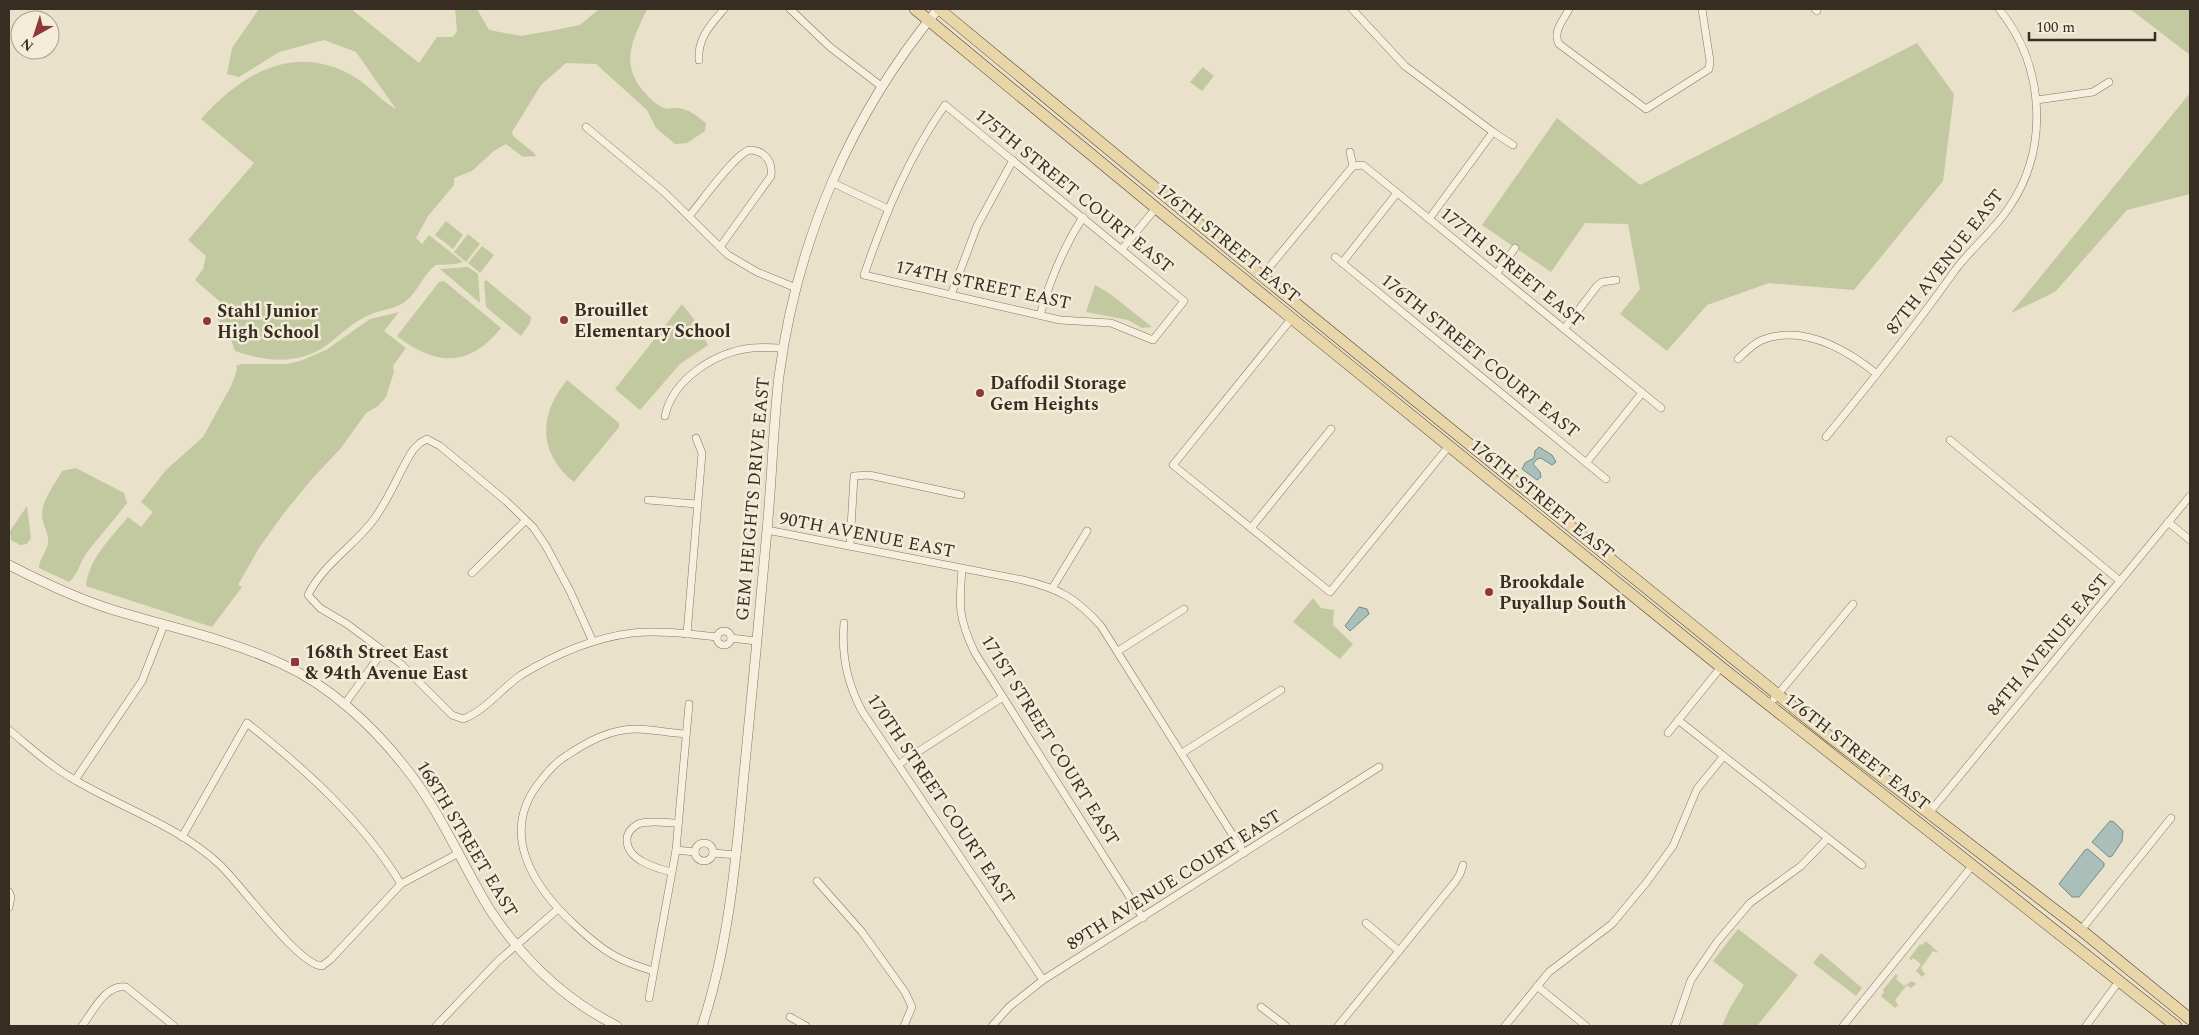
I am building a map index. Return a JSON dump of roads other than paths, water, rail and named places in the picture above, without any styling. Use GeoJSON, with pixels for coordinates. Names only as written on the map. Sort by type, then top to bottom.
{"type":"FeatureCollection","features":[{"type":"Feature","properties":{"kind":"main road","name":"176TH STREET EAST"},"geometry":{"type":"LineString","coordinates":[[916,9],[1156,208],[1721,667],[2176,1026]]}},
{"type":"Feature","properties":{"kind":"main road","name":"176TH STREET EAST"},"geometry":{"type":"LineString","coordinates":[[939,9],[1776,696],[2081,930],[2190,1019]]}},
{"type":"Feature","properties":{"kind":"main road"},"geometry":{"type":"LineString","coordinates":[[1185,231],[1209,243],[1254,279],[1262,276]]}},
{"type":"Feature","properties":{"kind":"main road"},"geometry":{"type":"LineString","coordinates":[[1292,318],[1300,316],[1368,371],[1405,392]]}},
{"type":"Feature","properties":{"kind":"main road"},"geometry":{"type":"LineString","coordinates":[[1450,447],[1479,463],[1535,507],[1540,508],[1544,505]]}},
{"type":"Feature","properties":{"kind":"main road"},"geometry":{"type":"LineString","coordinates":[[1721,667],[1730,666],[1776,696]]}},
{"type":"Feature","properties":{"kind":"main road"},"geometry":{"type":"LineString","coordinates":[[1972,866],[1978,865],[1989,870],[2073,935],[2077,935],[2081,930]]}},
{"type":"Feature","properties":{"kind":"main road"},"geometry":{"type":"LineString","coordinates":[[2119,981],[2128,980],[2188,1026]]}},
{"type":"Feature","properties":{"kind":"street"},"geometry":{"type":"LineString","coordinates":[[699,60],[698,52],[702,38],[724,9]]}},
{"type":"Feature","properties":{"kind":"street"},"geometry":{"type":"LineString","coordinates":[[790,9],[830,47],[881,86]]}},
{"type":"Feature","properties":{"kind":"street","name":"GEM HEIGHTS DRIVE EAST"},"geometry":{"type":"LineString","coordinates":[[702,1026],[715,979],[733,888],[767,530],[779,379],[796,288],[831,182],[857,128],[881,86],[928,20],[939,9]]}},
{"type":"Feature","properties":{"kind":"street"},"geometry":{"type":"LineString","coordinates":[[1352,9],[1405,66],[1492,132],[1513,145]]}},
{"type":"Feature","properties":{"kind":"street"},"geometry":{"type":"LineString","coordinates":[[1569,9],[1556,32],[1556,39],[1559,44],[1646,110],[1700,77],[1709,69],[1710,61],[1702,9]]}},
{"type":"Feature","properties":{"kind":"street","name":"87TH AVENUE EAST"},"geometry":{"type":"LineString","coordinates":[[1826,437],[1937,298],[1960,264],[2000,220],[2016,196],[2031,162],[2037,126],[2037,100],[2029,67],[2018,41],[1998,9]]}},
{"type":"Feature","properties":{"kind":"street"},"geometry":{"type":"LineString","coordinates":[[2037,100],[2093,92],[2109,82]]}},
{"type":"Feature","properties":{"kind":"street","name":"175TH STREET COURT EAST"},"geometry":{"type":"LineString","coordinates":[[888,209],[916,151],[945,105],[1184,301],[1152,340]]}},
{"type":"Feature","properties":{"kind":"street"},"geometry":{"type":"LineString","coordinates":[[586,127],[664,192],[742,266],[796,288]]}},
{"type":"Feature","properties":{"kind":"street"},"geometry":{"type":"LineString","coordinates":[[1430,219],[1492,132]]}},
{"type":"Feature","properties":{"kind":"street"},"geometry":{"type":"LineString","coordinates":[[690,216],[728,167],[744,152],[754,151],[766,156],[772,168],[770,176],[720,247]]}},
{"type":"Feature","properties":{"kind":"street"},"geometry":{"type":"LineString","coordinates":[[1262,276],[1353,166],[1350,152]]}},
{"type":"Feature","properties":{"kind":"street"},"geometry":{"type":"LineString","coordinates":[[950,295],[977,226],[1013,160]]}},
{"type":"Feature","properties":{"kind":"street","name":"177TH STREET EAST"},"geometry":{"type":"LineString","coordinates":[[1353,166],[1363,165],[1661,408]]}},
{"type":"Feature","properties":{"kind":"street"},"geometry":{"type":"LineString","coordinates":[[831,182],[888,209]]}},
{"type":"Feature","properties":{"kind":"street"},"geometry":{"type":"LineString","coordinates":[[1342,263],[1397,193]]}},
{"type":"Feature","properties":{"kind":"street"},"geometry":{"type":"LineString","coordinates":[[1122,249],[1156,208]]}},
{"type":"Feature","properties":{"kind":"street","name":"174TH STREET EAST"},"geometry":{"type":"LineString","coordinates":[[888,209],[864,275],[1060,320],[1111,323],[1123,326],[1152,340]]}},
{"type":"Feature","properties":{"kind":"street"},"geometry":{"type":"LineString","coordinates":[[1040,316],[1060,258],[1083,217]]}},
{"type":"Feature","properties":{"kind":"street"},"geometry":{"type":"LineString","coordinates":[[1497,273],[1515,248]]}},
{"type":"Feature","properties":{"kind":"street","name":"176TH STREET COURT EAST"},"geometry":{"type":"LineString","coordinates":[[1335,257],[1606,479]]}},
{"type":"Feature","properties":{"kind":"street"},"geometry":{"type":"LineString","coordinates":[[1564,329],[1597,286],[1602,282],[1616,280]]}},
{"type":"Feature","properties":{"kind":"street"},"geometry":{"type":"LineString","coordinates":[[1292,318],[1173,465],[1330,592],[1450,447]]}},
{"type":"Feature","properties":{"kind":"street"},"geometry":{"type":"LineString","coordinates":[[1738,359],[1751,347],[1763,340],[1800,337],[1816,340],[1838,348],[1858,359],[1878,374]]}},
{"type":"Feature","properties":{"kind":"street"},"geometry":{"type":"LineString","coordinates":[[665,416],[668,402],[677,389],[696,371],[707,364],[721,357],[752,348],[784,348]]}},
{"type":"Feature","properties":{"kind":"street"},"geometry":{"type":"LineString","coordinates":[[1586,463],[1642,393]]}},
{"type":"Feature","properties":{"kind":"street"},"geometry":{"type":"LineString","coordinates":[[1251,528],[1331,429]]}},
{"type":"Feature","properties":{"kind":"street"},"geometry":{"type":"LineString","coordinates":[[687,634],[696,504],[702,453],[696,438]]}},
{"type":"Feature","properties":{"kind":"street"},"geometry":{"type":"LineString","coordinates":[[593,642],[570,591],[546,546],[532,527],[506,501],[433,441],[424,440],[407,460],[393,489],[372,522],[336,557],[308,595],[320,608],[347,624],[415,677],[444,709],[458,719],[463,719],[476,712],[521,676],[563,654],[593,642],[633,633],[687,634],[717,637],[719,632],[724,630],[729,633],[731,638],[756,641]]}},
{"type":"Feature","properties":{"kind":"street"},"geometry":{"type":"LineString","coordinates":[[1950,440],[2120,581]]}},
{"type":"Feature","properties":{"kind":"street"},"geometry":{"type":"LineString","coordinates":[[850,545],[854,476],[869,475],[961,495]]}},
{"type":"Feature","properties":{"kind":"street","name":"84TH AVENUE EAST"},"geometry":{"type":"LineString","coordinates":[[1929,813],[2190,496]]}},
{"type":"Feature","properties":{"kind":"street"},"geometry":{"type":"LineString","coordinates":[[648,500],[696,504]]}},
{"type":"Feature","properties":{"kind":"street"},"geometry":{"type":"LineString","coordinates":[[472,572],[525,521]]}},
{"type":"Feature","properties":{"kind":"street"},"geometry":{"type":"LineString","coordinates":[[2168,522],[2190,540]]}},
{"type":"Feature","properties":{"kind":"street","name":"90TH AVENUE EAST"},"geometry":{"type":"LineString","coordinates":[[767,530],[1024,580],[1053,587],[1074,600],[1101,626],[1118,651],[1244,853]]}},
{"type":"Feature","properties":{"kind":"street"},"geometry":{"type":"LineString","coordinates":[[1053,587],[1088,531]]}},
{"type":"Feature","properties":{"kind":"street","name":"168TH STREET EAST"},"geometry":{"type":"LineString","coordinates":[[9,565],[102,606],[217,640],[283,664],[322,687],[386,744],[416,781],[490,910],[530,962],[592,1012],[617,1026]]}},
{"type":"Feature","properties":{"kind":"street","name":"171ST STREET COURT EAST"},"geometry":{"type":"LineString","coordinates":[[962,569],[960,611],[965,632],[975,653],[1143,918]]}},
{"type":"Feature","properties":{"kind":"street"},"geometry":{"type":"LineString","coordinates":[[1776,696],[1852,604]]}},
{"type":"Feature","properties":{"kind":"street"},"geometry":{"type":"LineString","coordinates":[[1118,651],[1184,609]]}},
{"type":"Feature","properties":{"kind":"street","name":"170TH STREET COURT EAST"},"geometry":{"type":"LineString","coordinates":[[844,624],[842,644],[844,662],[856,700],[1043,980]]}},
{"type":"Feature","properties":{"kind":"street"},"geometry":{"type":"LineString","coordinates":[[75,780],[142,681],[164,625]]}},
{"type":"Feature","properties":{"kind":"street"},"geometry":{"type":"LineString","coordinates":[[344,705],[383,652]]}},
{"type":"Feature","properties":{"kind":"street"},"geometry":{"type":"LineString","coordinates":[[1668,733],[1721,667]]}},
{"type":"Feature","properties":{"kind":"street"},"geometry":{"type":"LineString","coordinates":[[1182,753],[1281,690]]}},
{"type":"Feature","properties":{"kind":"street"},"geometry":{"type":"LineString","coordinates":[[899,764],[1003,698]]}},
{"type":"Feature","properties":{"kind":"street"},"geometry":{"type":"LineString","coordinates":[[649,998],[676,850],[689,704]]}},
{"type":"Feature","properties":{"kind":"street"},"geometry":{"type":"LineString","coordinates":[[1678,720],[1862,865]]}},
{"type":"Feature","properties":{"kind":"street"},"geometry":{"type":"LineString","coordinates":[[182,837],[247,723],[319,784],[371,840],[401,884]]}},
{"type":"Feature","properties":{"kind":"street"},"geometry":{"type":"LineString","coordinates":[[653,971],[615,957],[594,942],[558,909],[531,870],[526,858],[521,835],[525,805],[530,794],[562,758],[591,740],[606,734],[636,729],[685,734]]}},
{"type":"Feature","properties":{"kind":"street"},"geometry":{"type":"LineString","coordinates":[[9,730],[75,780],[182,837],[218,863],[292,947],[317,966],[322,966],[331,959],[401,884],[457,854]]}},
{"type":"Feature","properties":{"kind":"street"},"geometry":{"type":"LineString","coordinates":[[1505,1026],[1537,986],[1558,964],[1612,924],[1673,846],[1697,789],[1724,756]]}},
{"type":"Feature","properties":{"kind":"street","name":"89TH AVENUE COURT EAST"},"geometry":{"type":"LineString","coordinates":[[992,1026],[1009,1007],[1043,980],[1379,767]]}},
{"type":"Feature","properties":{"kind":"street"},"geometry":{"type":"LineString","coordinates":[[2081,930],[2171,818]]}},
{"type":"Feature","properties":{"kind":"street"},"geometry":{"type":"LineString","coordinates":[[671,872],[647,864],[634,855],[628,846],[628,833],[644,823],[678,823]]}},
{"type":"Feature","properties":{"kind":"street"},"geometry":{"type":"LineString","coordinates":[[1675,1026],[1691,980],[1717,942],[1750,903],[1801,866],[1827,839]]}},
{"type":"Feature","properties":{"kind":"street"},"geometry":{"type":"LineString","coordinates":[[705,844],[711,847],[713,853],[710,859],[703,861],[697,858],[695,852],[698,846],[705,844]]}},
{"type":"Feature","properties":{"kind":"street"},"geometry":{"type":"LineString","coordinates":[[676,850],[695,852]]}},
{"type":"Feature","properties":{"kind":"street"},"geometry":{"type":"LineString","coordinates":[[713,853],[737,855]]}},
{"type":"Feature","properties":{"kind":"street"},"geometry":{"type":"LineString","coordinates":[[1338,1026],[1455,882],[1463,864]]}},
{"type":"Feature","properties":{"kind":"street"},"geometry":{"type":"LineString","coordinates":[[1843,1026],[1972,866]]}},
{"type":"Feature","properties":{"kind":"street"},"geometry":{"type":"LineString","coordinates":[[817,881],[862,932],[912,1003],[911,1013],[904,1026]]}},
{"type":"Feature","properties":{"kind":"street"},"geometry":{"type":"LineString","coordinates":[[9,907],[10,895]]}},
{"type":"Feature","properties":{"kind":"street"},"geometry":{"type":"LineString","coordinates":[[436,1026],[498,961],[558,909]]}},
{"type":"Feature","properties":{"kind":"street"},"geometry":{"type":"LineString","coordinates":[[1366,923],[1399,950]]}},
{"type":"Feature","properties":{"kind":"street"},"geometry":{"type":"LineString","coordinates":[[2086,1026],[2119,981]]}},
{"type":"Feature","properties":{"kind":"street"},"geometry":{"type":"LineString","coordinates":[[1537,986],[1586,1026]]}},
{"type":"Feature","properties":{"kind":"street"},"geometry":{"type":"LineString","coordinates":[[82,1026],[109,991],[116,987],[126,987],[174,1026]]}},
{"type":"Feature","properties":{"kind":"street"},"geometry":{"type":"LineString","coordinates":[[1262,1006],[1286,1026]]}},
{"type":"Feature","properties":{"kind":"street"},"geometry":{"type":"LineString","coordinates":[[790,1017],[806,1026]]}},
{"type":"Feature","properties":{"kind":"water"},"geometry":{"type":"Polygon","coordinates":[[[1539,447],[1552,455],[1556,462],[1552,465],[1541,458],[1537,459],[1533,464],[1540,472],[1541,477],[1537,480],[1522,469],[1525,463],[1534,458],[1535,451],[1539,447]]]}},
{"type":"Feature","properties":{"kind":"water"},"geometry":{"type":"Polygon","coordinates":[[[1359,607],[1367,609],[1369,614],[1350,631],[1345,626],[1359,607]]]}},
{"type":"Feature","properties":{"kind":"water"},"geometry":{"type":"Polygon","coordinates":[[[2110,821],[2114,822],[2123,831],[2122,841],[2112,856],[2109,857],[2092,842],[2110,821]]]}},
{"type":"Feature","properties":{"kind":"water"},"geometry":{"type":"Polygon","coordinates":[[[2088,849],[2104,863],[2104,866],[2079,897],[2072,897],[2059,884],[2085,850],[2088,849]]]}},
{"type":"Feature","properties":{"kind":"place","name":"Brouillet Elementary School"},"geometry":{"type":"Point","coordinates":[564,320]}},
{"type":"Feature","properties":{"kind":"place","name":"Stahl Junior High School"},"geometry":{"type":"Point","coordinates":[207,321]}},
{"type":"Feature","properties":{"kind":"place","name":"Daffodil Storage Gem Heights"},"geometry":{"type":"Point","coordinates":[980,393]}},
{"type":"Feature","properties":{"kind":"place","name":"Brookdale Puyallup South"},"geometry":{"type":"Point","coordinates":[1489,592]}},
{"type":"Feature","properties":{"kind":"place","name":"168th Street East & 94th Avenue East"},"geometry":{"type":"Point","coordinates":[295,662]}}]}
